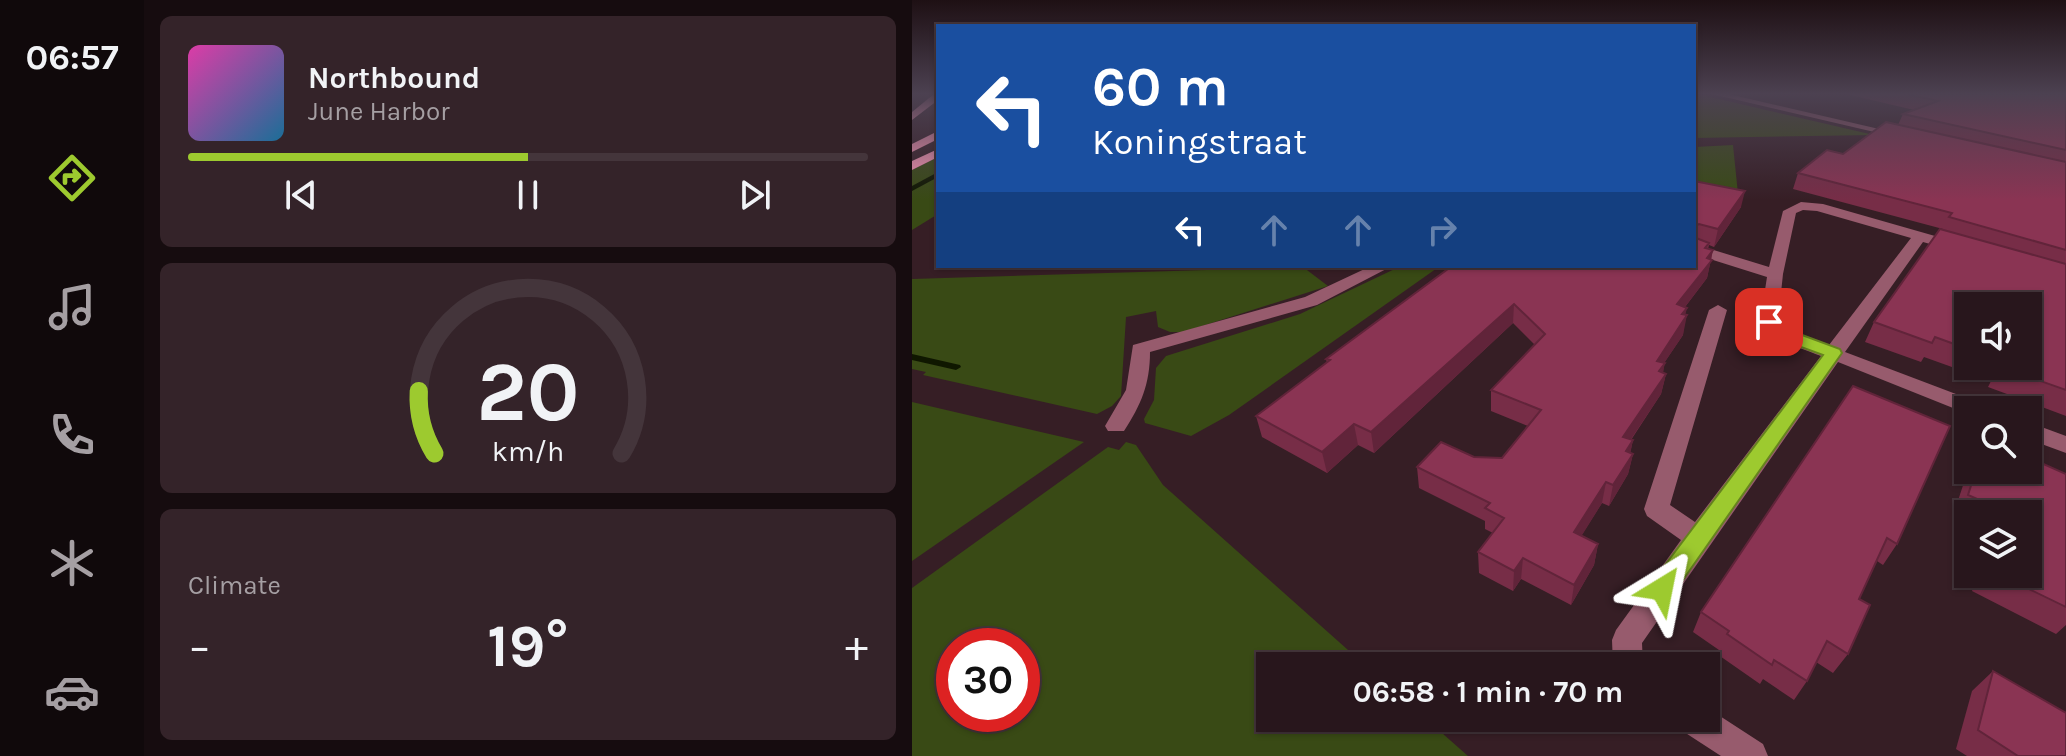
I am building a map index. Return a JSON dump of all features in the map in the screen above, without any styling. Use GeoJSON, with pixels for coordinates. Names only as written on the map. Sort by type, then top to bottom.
{"type":"FeatureCollection","features":[{"type":"Feature","properties":{"kind":"main road"},"geometry":{"type":"LineString","coordinates":[[912,149],[936,135]]}},
{"type":"Feature","properties":{"kind":"main road"},"geometry":{"type":"LineString","coordinates":[[912,166],[936,153]]}},
{"type":"Feature","properties":{"kind":"street"},"geometry":{"type":"LineString","coordinates":[[1874,129],[1917,139]]}},
{"type":"Feature","properties":{"kind":"street"},"geometry":{"type":"LineString","coordinates":[[1954,400],[1772,328],[1769,322],[1775,274],[1790,211],[1801,206],[1818,207],[1978,252]]}},
{"type":"Feature","properties":{"kind":"street"},"geometry":{"type":"LineString","coordinates":[[1626,652],[1627,640],[1698,538],[1920,236]]}},
{"type":"Feature","properties":{"kind":"street"},"geometry":{"type":"LineString","coordinates":[[1696,250],[1775,274]]}},
{"type":"Feature","properties":{"kind":"street"},"geometry":{"type":"LineString","coordinates":[[1116,426],[1136,399],[1141,379],[1140,349],[1247,322],[1311,301],[1380,268]]}},
{"type":"Feature","properties":{"kind":"street"},"geometry":{"type":"LineString","coordinates":[[1698,538],[1656,509],[1718,310]]}},
{"type":"Feature","properties":{"kind":"street"},"geometry":{"type":"LineString","coordinates":[[2042,436],[2066,445]]}},
{"type":"Feature","properties":{"kind":"street"},"geometry":{"type":"LineString","coordinates":[[1714,732],[1751,756]]}},
{"type":"Feature","properties":{"kind":"green space"},"geometry":{"type":"Polygon","coordinates":[[[1696,129],[1849,129],[1874,135],[1696,138],[1696,129]]]}},
{"type":"Feature","properties":{"kind":"green space"},"geometry":{"type":"Polygon","coordinates":[[[1733,145],[1738,194],[1696,188],[1696,147],[1733,145]]]}},
{"type":"Feature","properties":{"kind":"green space"},"geometry":{"type":"Polygon","coordinates":[[[936,158],[936,215],[912,230],[912,170],[936,158]]]}},
{"type":"Feature","properties":{"kind":"green space"},"geometry":{"type":"Polygon","coordinates":[[[1304,268],[1328,286],[1183,332],[1170,332],[1158,327],[1156,311],[1126,317],[1121,396],[1112,406],[1097,414],[923,375],[926,372],[912,369],[912,279],[1304,268]]]}},
{"type":"Feature","properties":{"kind":"green space"},"geometry":{"type":"Polygon","coordinates":[[[1397,268],[1437,268],[1229,415],[1191,436],[1145,423],[1154,400],[1156,368],[1166,356],[1300,314],[1397,268]]]}},
{"type":"Feature","properties":{"kind":"green space"},"geometry":{"type":"Polygon","coordinates":[[[912,402],[1084,442],[912,561],[912,402]]]}},
{"type":"Feature","properties":{"kind":"green space"},"geometry":{"type":"Polygon","coordinates":[[[1126,442],[1136,445],[1163,485],[1350,652],[1256,652],[1256,732],[1441,732],[1468,756],[912,756],[912,588],[1108,447],[1119,450],[1126,442]]]}},
{"type":"Feature","properties":{"kind":"building"},"geometry":{"type":"Polygon","coordinates":[[[1876,129],[1919,129],[2066,162],[2066,250],[1949,217],[1952,213],[1798,173],[1827,150],[1843,154],[1876,129]]]}},
{"type":"Feature","properties":{"kind":"building"},"geometry":{"type":"Polygon","coordinates":[[[1972,129],[2066,129],[2066,150],[1972,129]]]}},
{"type":"Feature","properties":{"kind":"building"},"geometry":{"type":"Polygon","coordinates":[[[1696,181],[1745,191],[1718,229],[1696,226],[1696,181]]]}},
{"type":"Feature","properties":{"kind":"building"},"geometry":{"type":"Polygon","coordinates":[[[1940,229],[2066,264],[2066,390],[2038,380],[2042,380],[2042,292],[1954,292],[1954,344],[1935,337],[1932,343],[1874,322],[1940,229]]]}},
{"type":"Feature","properties":{"kind":"building"},"geometry":{"type":"Polygon","coordinates":[[[1696,238],[1709,243],[1705,248],[1713,250],[1707,258],[1712,260],[1677,304],[1687,308],[1682,314],[1687,315],[1657,361],[1665,363],[1659,371],[1666,374],[1623,437],[1633,440],[1626,451],[1633,454],[1613,485],[1606,482],[1574,532],[1598,544],[1574,585],[1523,558],[1514,571],[1478,552],[1504,518],[1485,508],[1490,503],[1417,467],[1441,442],[1474,457],[1502,458],[1541,410],[1491,390],[1545,334],[1514,304],[1371,432],[1354,424],[1322,452],[1256,416],[1330,360],[1326,359],[1449,268],[1696,268],[1696,238]]]}},
{"type":"Feature","properties":{"kind":"building"},"geometry":{"type":"Polygon","coordinates":[[[1853,386],[1950,426],[1897,544],[1887,538],[1859,599],[1870,605],[1848,654],[1827,641],[1807,681],[1774,660],[1772,665],[1701,612],[1853,386]]]}},
{"type":"Feature","properties":{"kind":"building"},"geometry":{"type":"Polygon","coordinates":[[[2042,463],[2066,474],[2066,607],[2027,588],[2042,588],[2042,500],[1979,500],[1968,495],[1972,484],[2042,484],[2042,463]]]}},
{"type":"Feature","properties":{"kind":"building"},"geometry":{"type":"Polygon","coordinates":[[[1993,671],[2066,713],[2066,756],[2018,756],[1978,730],[1993,671]]]}},
{"type":"Feature","properties":{"kind":"waterway"},"geometry":{"type":"LineString","coordinates":[[912,189],[936,175]]}},
{"type":"Feature","properties":{"kind":"waterway"},"geometry":{"type":"LineString","coordinates":[[912,357],[956,367]]}},
{"type":"Feature","properties":{"kind":"route"},"geometry":{"type":"LineString","coordinates":[[1662,589],[1834,353],[1780,333],[1769,322]]}}]}
